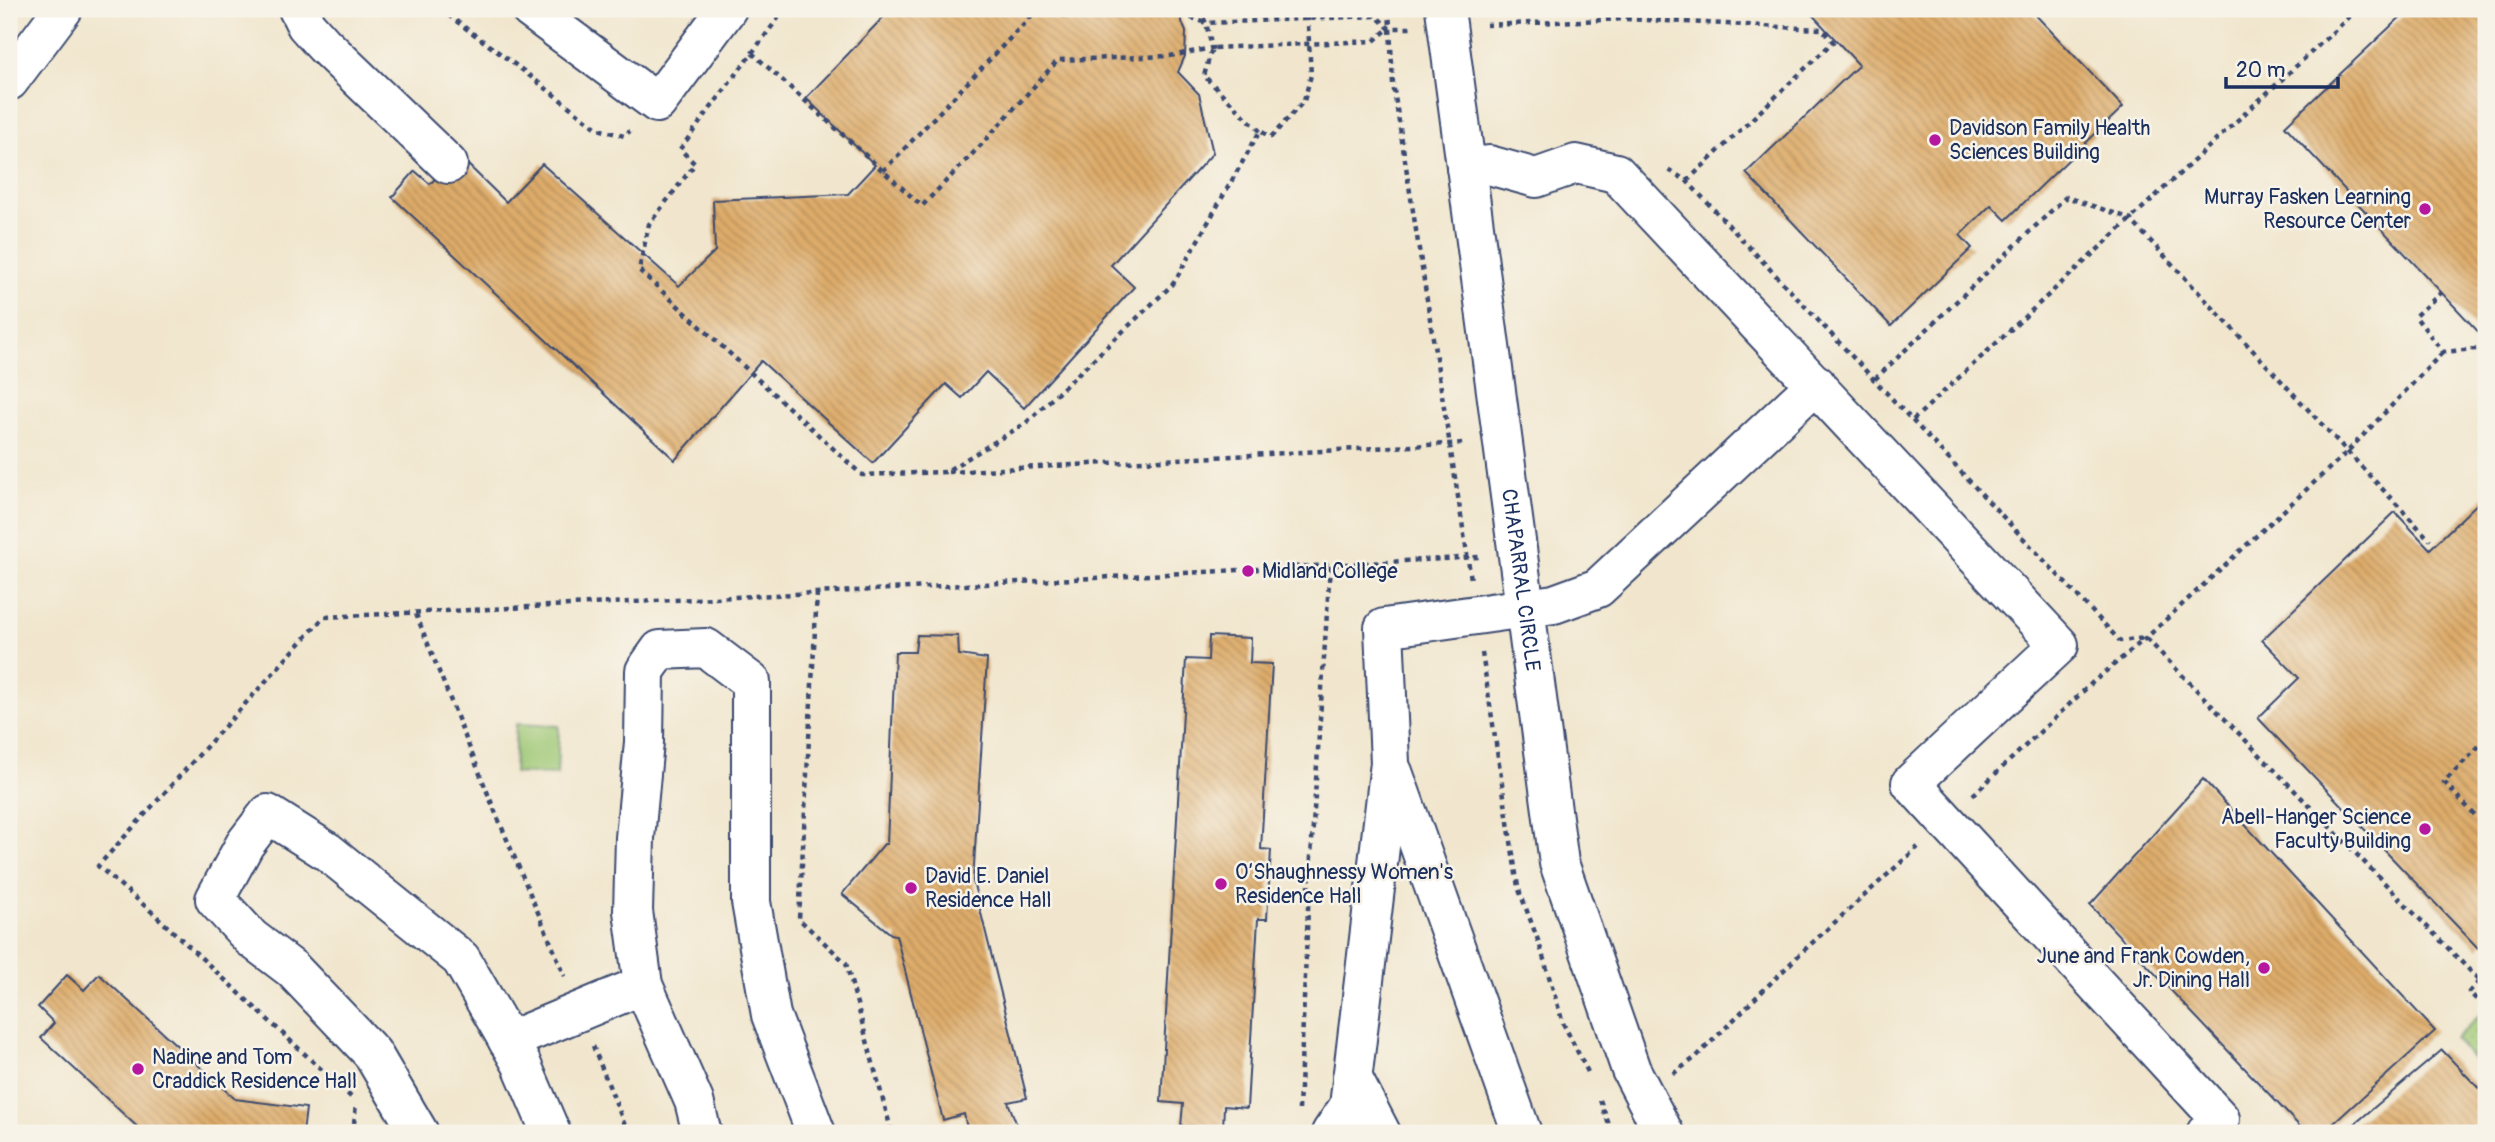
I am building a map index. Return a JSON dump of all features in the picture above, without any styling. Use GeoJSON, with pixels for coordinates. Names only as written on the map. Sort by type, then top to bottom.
{"type":"FeatureCollection","features":[{"type":"Feature","properties":{"kind":"street"},"geometry":{"type":"LineString","coordinates":[[9,81],[63,9]]}},
{"type":"Feature","properties":{"kind":"street"},"geometry":{"type":"LineString","coordinates":[[298,9],[306,25],[324,45],[448,164]]}},
{"type":"Feature","properties":{"kind":"street"},"geometry":{"type":"LineString","coordinates":[[530,9],[657,103],[727,9]]}},
{"type":"Feature","properties":{"kind":"street","name":"CHAPARRAL CIRCLE"},"geometry":{"type":"LineString","coordinates":[[1446,18],[1559,863],[1632,1070],[1664,1133]]}},
{"type":"Feature","properties":{"kind":"street"},"geometry":{"type":"LineString","coordinates":[[1466,168],[1489,164],[1536,178],[1576,164],[1616,173],[2059,645],[1911,783],[2220,1119],[2206,1133]]}},
{"type":"Feature","properties":{"kind":"street"},"geometry":{"type":"LineString","coordinates":[[1315,1128],[1349,1106],[1390,763],[1384,628],[1554,604],[1598,588],[1816,384]]}},
{"type":"Feature","properties":{"kind":"street"},"geometry":{"type":"LineString","coordinates":[[702,1133],[694,1101],[643,985],[633,911],[635,838],[644,742],[645,671],[660,650],[705,648],[751,682],[751,902],[771,1015],[816,1133]]}},
{"type":"Feature","properties":{"kind":"street"},"geometry":{"type":"LineString","coordinates":[[1390,763],[1522,1133]]}},
{"type":"Feature","properties":{"kind":"street"},"geometry":{"type":"LineString","coordinates":[[419,1133],[372,1053],[292,969],[251,938],[215,899],[245,844],[268,814],[328,852],[461,959],[521,1063],[551,1133]]}},
{"type":"Feature","properties":{"kind":"street"},"geometry":{"type":"LineString","coordinates":[[508,1041],[643,985]]}},
{"type":"Feature","properties":{"kind":"street"},"geometry":{"type":"LineString","coordinates":[[1352,1077],[1381,1133]]}},
{"type":"Feature","properties":{"kind":"path"},"geometry":{"type":"LineString","coordinates":[[440,9],[598,129],[624,136],[632,129]]}},
{"type":"Feature","properties":{"kind":"path"},"geometry":{"type":"LineString","coordinates":[[680,149],[785,9]]}},
{"type":"Feature","properties":{"kind":"path"},"geometry":{"type":"LineString","coordinates":[[883,171],[1038,9]]}},
{"type":"Feature","properties":{"kind":"path"},"geometry":{"type":"LineString","coordinates":[[1049,9],[1058,16],[1152,11],[1186,15],[1206,23],[1376,16],[1389,28]]}},
{"type":"Feature","properties":{"kind":"path"},"geometry":{"type":"LineString","coordinates":[[1199,9],[1206,23],[1212,48],[1204,76],[1260,131],[1271,137],[1304,101],[1311,75],[1307,9]]}},
{"type":"Feature","properties":{"kind":"path"},"geometry":{"type":"LineString","coordinates":[[1913,420],[2358,9]]}},
{"type":"Feature","properties":{"kind":"path"},"geometry":{"type":"LineString","coordinates":[[752,53],[922,206],[1058,61],[1170,56],[1212,48],[1374,41],[1389,28],[1446,18],[1626,19],[1822,29],[1833,42],[1687,181]]}},
{"type":"Feature","properties":{"kind":"path"},"geometry":{"type":"LineString","coordinates":[[945,472],[1026,423],[1173,284],[1260,131]]}},
{"type":"Feature","properties":{"kind":"path"},"geometry":{"type":"LineString","coordinates":[[670,142],[695,164],[649,224],[639,270],[862,475],[1451,444],[1503,438]]}},
{"type":"Feature","properties":{"kind":"path"},"geometry":{"type":"LineString","coordinates":[[1664,166],[1687,181],[2120,641],[2146,638]]}},
{"type":"Feature","properties":{"kind":"path"},"geometry":{"type":"LineString","coordinates":[[1875,379],[2067,197],[2129,218],[2430,540]]}},
{"type":"Feature","properties":{"kind":"path"},"geometry":{"type":"LineString","coordinates":[[2442,292],[2415,316],[2444,352]]}},
{"type":"Feature","properties":{"kind":"path"},"geometry":{"type":"LineString","coordinates":[[1641,1089],[1660,1084],[1696,1057],[1802,952],[2093,682],[2146,638],[2347,452],[2444,352],[2486,348]]}},
{"type":"Feature","properties":{"kind":"path"},"geometry":{"type":"LineString","coordinates":[[1315,1128],[1310,873],[1330,566]]}},
{"type":"Feature","properties":{"kind":"path"},"geometry":{"type":"LineString","coordinates":[[817,593],[799,919],[846,963],[892,1133]]}},
{"type":"Feature","properties":{"kind":"path"},"geometry":{"type":"LineString","coordinates":[[416,614],[628,1133]]}},
{"type":"Feature","properties":{"kind":"path"},"geometry":{"type":"LineString","coordinates":[[2146,638],[2480,981]]}},
{"type":"Feature","properties":{"kind":"path"},"geometry":{"type":"LineString","coordinates":[[2486,739],[2444,782],[2486,827]]}},
{"type":"Feature","properties":{"kind":"path"},"geometry":{"type":"LineString","coordinates":[[2486,974],[2469,992],[2486,1009]]}},
{"type":"Feature","properties":{"kind":"green space"},"geometry":{"type":"Polygon","coordinates":[[[516,724],[559,726],[557,775],[514,773],[516,724]]]}},
{"type":"Feature","properties":{"kind":"green space"},"geometry":{"type":"Polygon","coordinates":[[[2486,1009],[2486,1073],[2455,1039],[2486,1009]]]}},
{"type":"Feature","properties":{"kind":"building"},"geometry":{"type":"Polygon","coordinates":[[[891,9],[1177,9],[1186,32],[1185,56],[1178,72],[1199,94],[1213,153],[1111,265],[1134,287],[1024,408],[986,372],[962,398],[946,384],[873,463],[761,361],[675,460],[392,197],[415,171],[430,184],[458,155],[506,202],[542,164],[679,286],[715,251],[713,200],[848,194],[875,165],[806,98],[891,9]]]}},
{"type":"Feature","properties":{"kind":"building","name":"Davidson Family Health Sciences Building"},"geometry":{"type":"Polygon","coordinates":[[[1807,9],[2030,9],[2123,107],[2006,220],[1991,205],[1960,235],[1972,248],[1891,326],[1746,173],[1859,65],[1807,9]]]}},
{"type":"Feature","properties":{"kind":"building","name":"Murray Fasken Learning Resource Center"},"geometry":{"type":"Polygon","coordinates":[[[2409,9],[2486,9],[2486,340],[2285,126],[2409,9]]]}},
{"type":"Feature","properties":{"kind":"building","name":"Abell-Hanger Science Faculty Building"},"geometry":{"type":"Polygon","coordinates":[[[2486,495],[2486,940],[2478,948],[2258,718],[2299,678],[2262,640],[2395,512],[2430,549],[2486,495]]]}},
{"type":"Feature","properties":{"kind":"building","name":"David E. Daniel Residence Hall"},"geometry":{"type":"Polygon","coordinates":[[[917,635],[958,636],[959,655],[987,659],[973,881],[1027,1098],[1008,1102],[1017,1125],[984,1133],[968,1133],[964,1114],[943,1120],[896,935],[891,934],[842,894],[884,844],[887,844],[895,652],[915,652],[917,635]]]}},
{"type":"Feature","properties":{"kind":"building","name":"O’Shaughnessy Women's Residence Hall"},"geometry":{"type":"Polygon","coordinates":[[[1209,636],[1251,638],[1250,663],[1272,664],[1261,849],[1271,850],[1267,919],[1258,919],[1247,1108],[1224,1106],[1223,1128],[1181,1126],[1183,1104],[1161,1102],[1186,659],[1208,660],[1209,636]]]}},
{"type":"Feature","properties":{"kind":"building","name":"June and Frank Cowden, Jr. Dining Hall"},"geometry":{"type":"Polygon","coordinates":[[[2203,779],[2435,1031],[2323,1133],[2306,1133],[2090,905],[2203,779]]]}},
{"type":"Feature","properties":{"kind":"building","name":"Nadine and Tom Craddick Residence Hall"},"geometry":{"type":"Polygon","coordinates":[[[99,974],[235,1099],[306,1108],[303,1133],[144,1133],[41,1038],[54,1023],[38,1007],[67,975],[84,990],[99,974]]]}},
{"type":"Feature","properties":{"kind":"building"},"geometry":{"type":"Polygon","coordinates":[[[2442,1050],[2486,1096],[2486,1133],[2344,1133],[2442,1050]]]}},
{"type":"Feature","properties":{"kind":"place","name":"Davidson Family Health Sciences Building"},"geometry":{"type":"Point","coordinates":[1935,140]}},
{"type":"Feature","properties":{"kind":"place","name":"Murray Fasken Learning Resource Center"},"geometry":{"type":"Point","coordinates":[2425,209]}},
{"type":"Feature","properties":{"kind":"place","name":"Midland College"},"geometry":{"type":"Point","coordinates":[1248,571]}},
{"type":"Feature","properties":{"kind":"place","name":"Abell-Hanger Science Faculty Building"},"geometry":{"type":"Point","coordinates":[2425,829]}},
{"type":"Feature","properties":{"kind":"place","name":"O’Shaughnessy Women's Residence Hall"},"geometry":{"type":"Point","coordinates":[1221,884]}},
{"type":"Feature","properties":{"kind":"place","name":"David E. Daniel Residence Hall"},"geometry":{"type":"Point","coordinates":[911,888]}},
{"type":"Feature","properties":{"kind":"place","name":"June and Frank Cowden, Jr. Dining Hall"},"geometry":{"type":"Point","coordinates":[2264,968]}},
{"type":"Feature","properties":{"kind":"place","name":"Nadine and Tom Craddick Residence Hall"},"geometry":{"type":"Point","coordinates":[138,1069]}}]}
